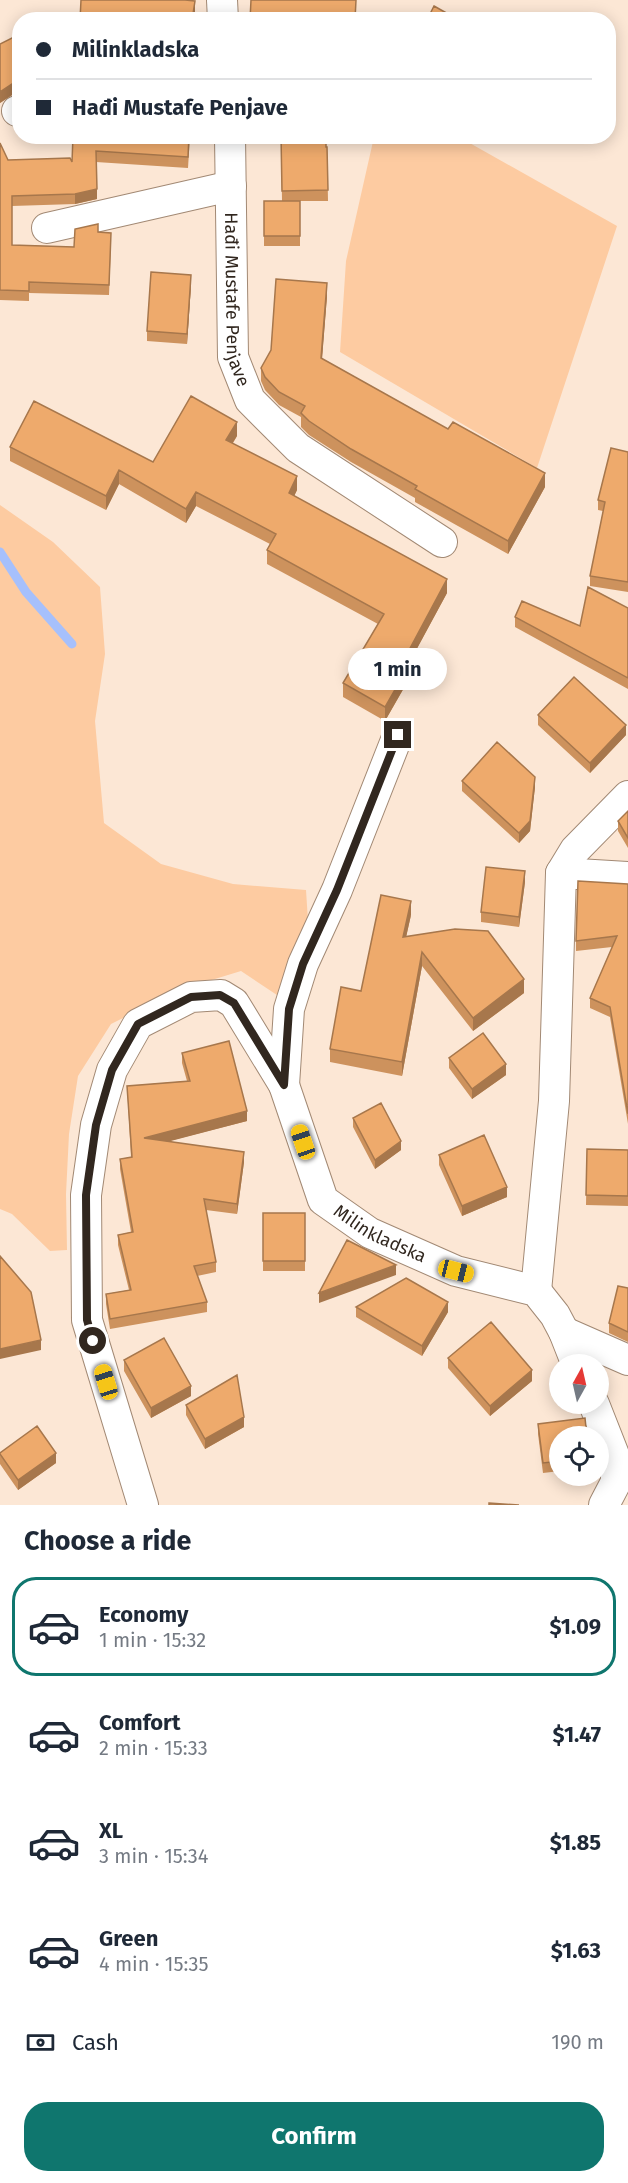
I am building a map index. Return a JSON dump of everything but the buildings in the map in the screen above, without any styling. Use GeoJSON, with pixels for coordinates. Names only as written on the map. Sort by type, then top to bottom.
{"type":"FeatureCollection","features":[{"type":"Feature","properties":{"kind":"street","name":"Hađi Mustafe Penjave"},"geometry":{"type":"LineString","coordinates":[[230,144],[233,357],[250,400],[298,448],[442,542]]}},
{"type":"Feature","properties":{"kind":"street"},"geometry":{"type":"LineString","coordinates":[[47,228],[231,186]]}},
{"type":"Feature","properties":{"kind":"street"},"geometry":{"type":"LineString","coordinates":[[284,1085],[289,1009],[303,964],[337,890],[398,735]]}},
{"type":"Feature","properties":{"kind":"street"},"geometry":{"type":"LineString","coordinates":[[573,1354],[555,1315],[536,1291],[554,1101],[561,873],[575,850],[628,796]]}},
{"type":"Feature","properties":{"kind":"street"},"geometry":{"type":"LineString","coordinates":[[561,873],[628,877]]}},
{"type":"Feature","properties":{"kind":"street","name":"Milinkladska"},"geometry":{"type":"LineString","coordinates":[[143,1505],[87,1320],[86,1195],[96,1125],[112,1070],[138,1024],[191,997],[220,995],[234,1003],[284,1085],[322,1200],[370,1233],[456,1271],[536,1291]]}},
{"type":"Feature","properties":{"kind":"street"},"geometry":{"type":"LineString","coordinates":[[564,1332],[628,1360]]}},
{"type":"Feature","properties":{"kind":"street"},"geometry":{"type":"LineString","coordinates":[[598,1414],[616,1460],[616,1482],[604,1505]]}},
{"type":"Feature","properties":{"kind":"shaded area"},"geometry":{"type":"Polygon","coordinates":[[[372,144],[471,144],[617,226],[537,468],[340,352],[346,261],[372,144]]]}},
{"type":"Feature","properties":{"kind":"shaded area"},"geometry":{"type":"Polygon","coordinates":[[[0,505],[53,542],[100,587],[105,654],[95,721],[104,823],[161,864],[233,884],[306,890],[308,921],[289,1003],[241,971],[179,990],[111,1024],[78,1076],[69,1134],[66,1194],[67,1250],[50,1251],[12,1214],[0,1209],[0,505]]]}},
{"type":"Feature","properties":{"kind":"waterway"},"geometry":{"type":"LineString","coordinates":[[0,552],[26,592],[72,644]]}},
{"type":"Feature","properties":{"kind":"route"},"geometry":{"type":"LineString","coordinates":[[93,1341],[87,1320],[86,1195],[96,1125],[112,1070],[138,1024],[191,997],[220,995],[234,1003],[284,1085],[289,1009],[303,964],[337,890],[398,735]]}}]}
